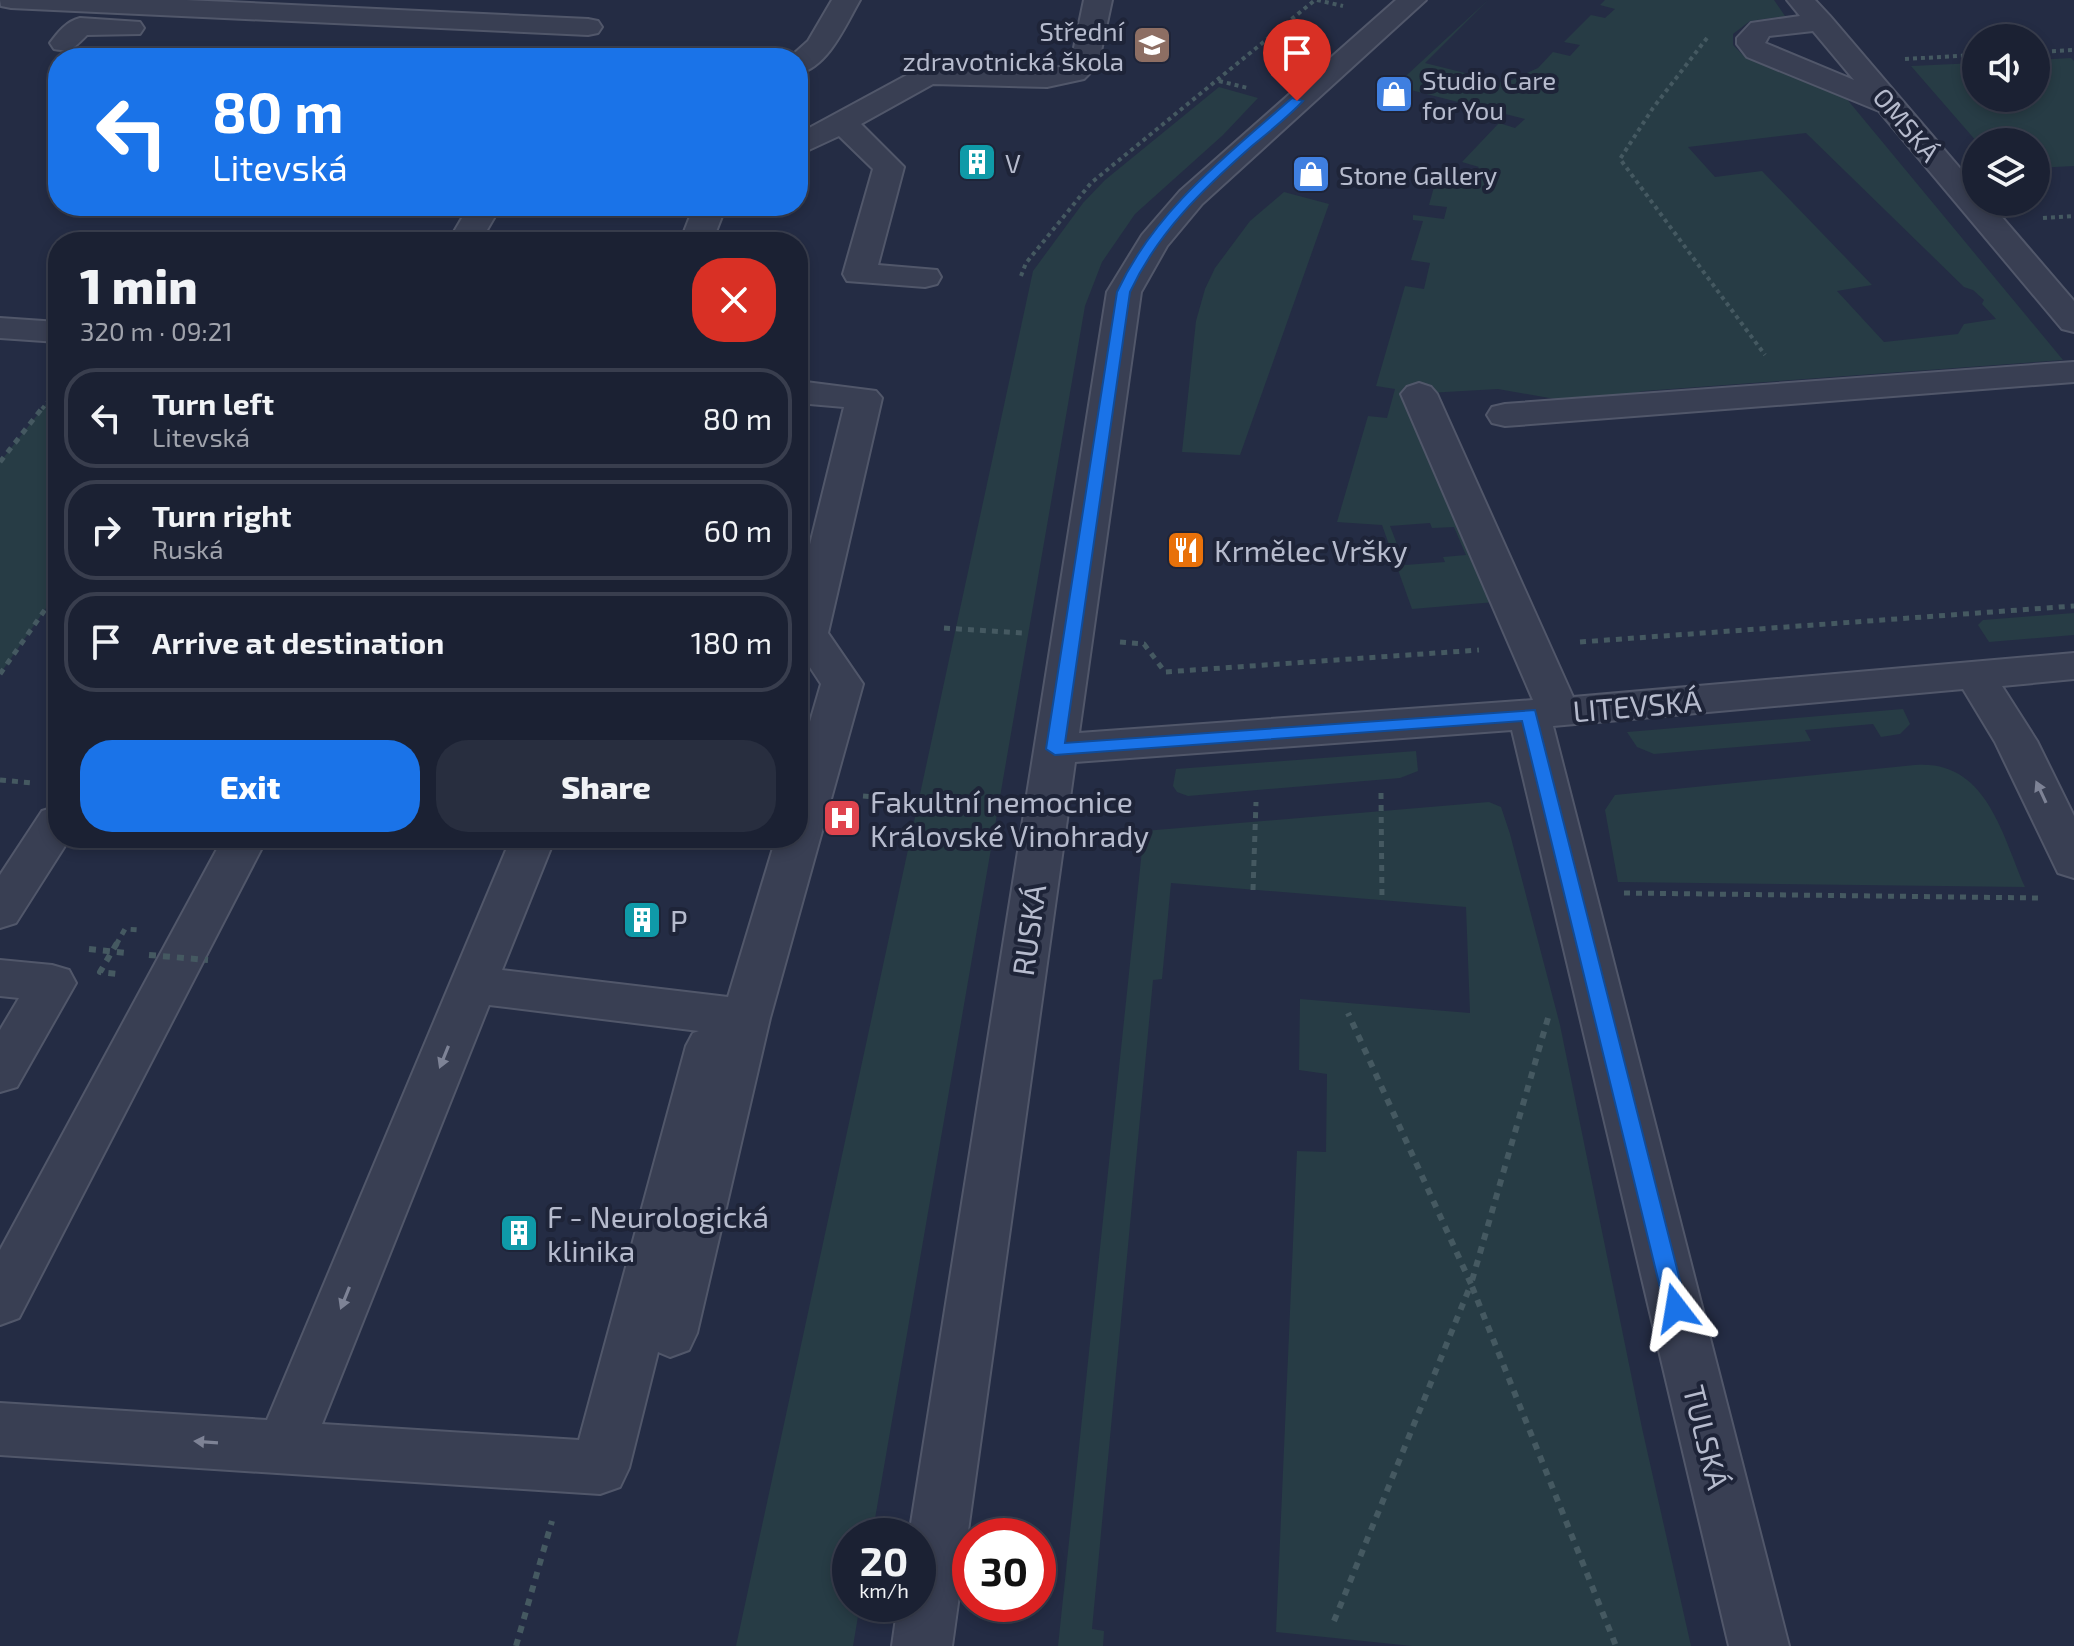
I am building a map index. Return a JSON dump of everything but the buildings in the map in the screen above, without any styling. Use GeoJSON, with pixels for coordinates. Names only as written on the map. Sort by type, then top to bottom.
{"type":"FeatureCollection","features":[{"type":"Feature","properties":{"kind":"street"},"geometry":{"type":"LineString","coordinates":[[11,0],[588,27]]}},
{"type":"Feature","properties":{"kind":"street"},"geometry":{"type":"LineString","coordinates":[[576,48],[604,0]]}},
{"type":"Feature","properties":{"kind":"street"},"geometry":{"type":"LineString","coordinates":[[808,56],[819,46],[846,0]]}},
{"type":"Feature","properties":{"kind":"street"},"geometry":{"type":"LineString","coordinates":[[808,141],[928,75],[1047,78],[1074,73],[1084,65],[1098,0]]}},
{"type":"Feature","properties":{"kind":"street","name":"RUSKÁ"},"geometry":{"type":"LineString","coordinates":[[922,1646],[1124,292],[1137,262],[1165,223],[1203,183],[1412,0]]}},
{"type":"Feature","properties":{"kind":"street"},"geometry":{"type":"LineString","coordinates":[[1810,11],[1761,29],[1751,38],[1751,44],[1757,51],[1893,106]]}},
{"type":"Feature","properties":{"kind":"street","name":"OMSKÁ"},"geometry":{"type":"LineString","coordinates":[[1810,11],[2074,322]]}},
{"type":"Feature","properties":{"kind":"street"},"geometry":{"type":"LineString","coordinates":[[64,43],[80,26],[416,42],[439,20]]}},
{"type":"Feature","properties":{"kind":"street"},"geometry":{"type":"LineString","coordinates":[[808,119],[923,53],[1018,57]]}},
{"type":"Feature","properties":{"kind":"street"},"geometry":{"type":"LineString","coordinates":[[843,123],[889,167],[859,274],[925,277]]}},
{"type":"Feature","properties":{"kind":"street"},"geometry":{"type":"LineString","coordinates":[[0,328],[48,331]]}},
{"type":"Feature","properties":{"kind":"street"},"geometry":{"type":"LineString","coordinates":[[1505,415],[2074,372]]}},
{"type":"Feature","properties":{"kind":"street"},"geometry":{"type":"LineString","coordinates":[[808,393],[864,398],[808,633],[842,684],[808,803]]}},
{"type":"Feature","properties":{"kind":"street","name":"TULSKÁ"},"geometry":{"type":"LineString","coordinates":[[1419,394],[1530,646],[1759,1646]]}},
{"type":"Feature","properties":{"kind":"street","name":"LITEVSKÁ"},"geometry":{"type":"LineString","coordinates":[[1055,749],[1544,713],[2074,666]]}},
{"type":"Feature","properties":{"kind":"street"},"geometry":{"type":"LineString","coordinates":[[1974,675],[2016,741],[2074,862]]}},
{"type":"Feature","properties":{"kind":"street"},"geometry":{"type":"LineString","coordinates":[[0,911],[48,837]]}},
{"type":"Feature","properties":{"kind":"street"},"geometry":{"type":"LineString","coordinates":[[0,1302],[240,848]]}},
{"type":"Feature","properties":{"kind":"street"},"geometry":{"type":"LineString","coordinates":[[284,1447],[529,848]]}},
{"type":"Feature","properties":{"kind":"street"},"geometry":{"type":"LineString","coordinates":[[0,1429],[600,1468],[728,1032],[794,848]]}},
{"type":"Feature","properties":{"kind":"street"},"geometry":{"type":"LineString","coordinates":[[0,978],[52,983],[0,1073]]}},
{"type":"Feature","properties":{"kind":"street"},"geometry":{"type":"LineString","coordinates":[[473,985],[728,1032]]}},
{"type":"Feature","properties":{"kind":"street"},"geometry":{"type":"LineString","coordinates":[[670,1333],[728,1032]]}},
{"type":"Feature","properties":{"kind":"path"},"geometry":{"type":"LineString","coordinates":[[1021,276],[1026,263],[1091,183],[1315,0]]}},
{"type":"Feature","properties":{"kind":"path"},"geometry":{"type":"LineString","coordinates":[[1710,34],[1653,108],[1620,159],[1765,355]]}},
{"type":"Feature","properties":{"kind":"path"},"geometry":{"type":"LineString","coordinates":[[2050,51],[2074,50]]}},
{"type":"Feature","properties":{"kind":"path"},"geometry":{"type":"LineString","coordinates":[[1854,61],[1962,56]]}},
{"type":"Feature","properties":{"kind":"path"},"geometry":{"type":"LineString","coordinates":[[0,462],[48,402]]}},
{"type":"Feature","properties":{"kind":"path"},"geometry":{"type":"LineString","coordinates":[[0,674],[48,605]]}},
{"type":"Feature","properties":{"kind":"path"},"geometry":{"type":"LineString","coordinates":[[944,628],[1144,644],[1165,672],[2074,606]]}},
{"type":"Feature","properties":{"kind":"path"},"geometry":{"type":"LineString","coordinates":[[1381,793],[1382,900]]}},
{"type":"Feature","properties":{"kind":"path"},"geometry":{"type":"LineString","coordinates":[[1253,890],[1256,802]]}},
{"type":"Feature","properties":{"kind":"path"},"geometry":{"type":"LineString","coordinates":[[1611,893],[2051,898]]}},
{"type":"Feature","properties":{"kind":"path"},"geometry":{"type":"LineString","coordinates":[[100,972],[125,929]]}},
{"type":"Feature","properties":{"kind":"path"},"geometry":{"type":"LineString","coordinates":[[149,955],[208,960]]}},
{"type":"Feature","properties":{"kind":"path"},"geometry":{"type":"LineString","coordinates":[[1348,1013],[1471,1284],[1616,1646]]}},
{"type":"Feature","properties":{"kind":"path"},"geometry":{"type":"LineString","coordinates":[[1334,1621],[1471,1284],[1549,1013]]}},
{"type":"Feature","properties":{"kind":"path"},"geometry":{"type":"LineString","coordinates":[[516,1646],[567,1467]]}},
{"type":"Feature","properties":{"kind":"shaded area"},"geometry":{"type":"Polygon","coordinates":[[[1488,0],[1425,63],[1505,83],[1538,68],[1553,52],[1570,56],[1580,45],[1564,42],[1591,15],[1605,18],[1615,9],[1600,5],[1605,0],[1774,0],[1785,16],[1750,21],[1733,34],[1733,45],[1743,55],[1846,98],[2063,360],[1644,391],[1625,395],[1623,411],[1498,389],[1428,393],[1519,600],[1412,609],[1382,525],[1337,522],[1368,416],[1387,418],[1395,389],[1376,386],[1405,286],[1424,289],[1430,263],[1411,260],[1423,221],[1413,220],[1413,215],[1444,219],[1447,207],[1429,205],[1434,187],[1453,172],[1468,176],[1479,167],[1462,162],[1499,123],[1515,128],[1525,119],[1395,86],[1488,0]],[[1806,133],[1688,147],[1715,177],[1762,171],[1872,285],[1837,291],[1884,342],[1958,334],[1964,324],[1996,319],[1982,304],[1984,300],[1964,287],[1806,133]],[[1430,523],[1390,526],[1405,565],[1445,562],[1443,557],[1466,555],[1454,527],[1432,528],[1430,523]]]}},
{"type":"Feature","properties":{"kind":"shaded area"},"geometry":{"type":"Polygon","coordinates":[[[2071,58],[2074,61],[2074,166],[2050,167],[2050,128],[1965,128],[1911,66],[1962,64],[1962,112],[2050,112],[2050,59],[2071,58]]]}},
{"type":"Feature","properties":{"kind":"shaded area"},"geometry":{"type":"Polygon","coordinates":[[[1219,87],[1258,98],[1223,135],[1135,214],[1102,262],[1085,306],[875,1518],[832,1518],[832,1622],[857,1622],[853,1646],[736,1646],[1033,271],[1083,203],[1105,180],[1219,87]]]}},
{"type":"Feature","properties":{"kind":"shaded area"},"geometry":{"type":"Polygon","coordinates":[[[1284,192],[1329,204],[1240,455],[1182,452],[1196,321],[1205,289],[1215,268],[1250,221],[1284,192]]]}},
{"type":"Feature","properties":{"kind":"shaded area"},"geometry":{"type":"Polygon","coordinates":[[[48,402],[48,605],[0,674],[0,462],[48,402]]]}},
{"type":"Feature","properties":{"kind":"shaded area"},"geometry":{"type":"Polygon","coordinates":[[[2074,613],[2074,635],[1989,642],[1978,625],[1983,620],[2074,613]]]}},
{"type":"Feature","properties":{"kind":"shaded area"},"geometry":{"type":"Polygon","coordinates":[[[1903,709],[1910,724],[1900,734],[1881,737],[1873,724],[1805,730],[1811,741],[1654,754],[1637,747],[1627,732],[1903,709]]]}},
{"type":"Feature","properties":{"kind":"shaded area"},"geometry":{"type":"Polygon","coordinates":[[[1416,751],[1418,771],[1400,778],[1188,796],[1177,792],[1173,786],[1176,769],[1416,751]]]}},
{"type":"Feature","properties":{"kind":"shaded area"},"geometry":{"type":"Polygon","coordinates":[[[1915,765],[1939,766],[1959,774],[1975,787],[1999,824],[2025,887],[1618,882],[1605,810],[1615,795],[1915,765]]]}},
{"type":"Feature","properties":{"kind":"shaded area"},"geometry":{"type":"Polygon","coordinates":[[[1489,802],[1501,807],[1510,834],[1560,1025],[1642,1428],[1691,1646],[1412,1646],[1276,1632],[1297,1151],[1326,1152],[1327,1074],[1299,1070],[1300,999],[1470,1013],[1466,907],[1171,883],[1162,979],[1153,980],[1092,1629],[1104,1631],[1103,1646],[1058,1646],[1144,831],[1489,802]]]}},
{"type":"Feature","properties":{"kind":"place","name":"Střední zdravotnická škola"},"geometry":{"type":"Point","coordinates":[1152,45]}},
{"type":"Feature","properties":{"kind":"place","name":"Studio Care for You"},"geometry":{"type":"Point","coordinates":[1394,94]}},
{"type":"Feature","properties":{"kind":"place","name":"V"},"geometry":{"type":"Point","coordinates":[977,162]}},
{"type":"Feature","properties":{"kind":"place","name":"Stone Gallery"},"geometry":{"type":"Point","coordinates":[1311,174]}},
{"type":"Feature","properties":{"kind":"place","name":"Krmělec Vršky"},"geometry":{"type":"Point","coordinates":[1186,550]}},
{"type":"Feature","properties":{"kind":"place","name":"Fakultní nemocnice Královské Vinohrady"},"geometry":{"type":"Point","coordinates":[842,818]}},
{"type":"Feature","properties":{"kind":"place","name":"P"},"geometry":{"type":"Point","coordinates":[642,920]}},
{"type":"Feature","properties":{"kind":"place","name":"F - Neurologická klinika"},"geometry":{"type":"Point","coordinates":[519,1233]}},
{"type":"Feature","properties":{"kind":"route"},"geometry":{"type":"LineString","coordinates":[[1297,101],[1203,183],[1165,223],[1137,262],[1124,292],[1055,749],[1160,744],[1529,715],[1676,1308]]}}]}
